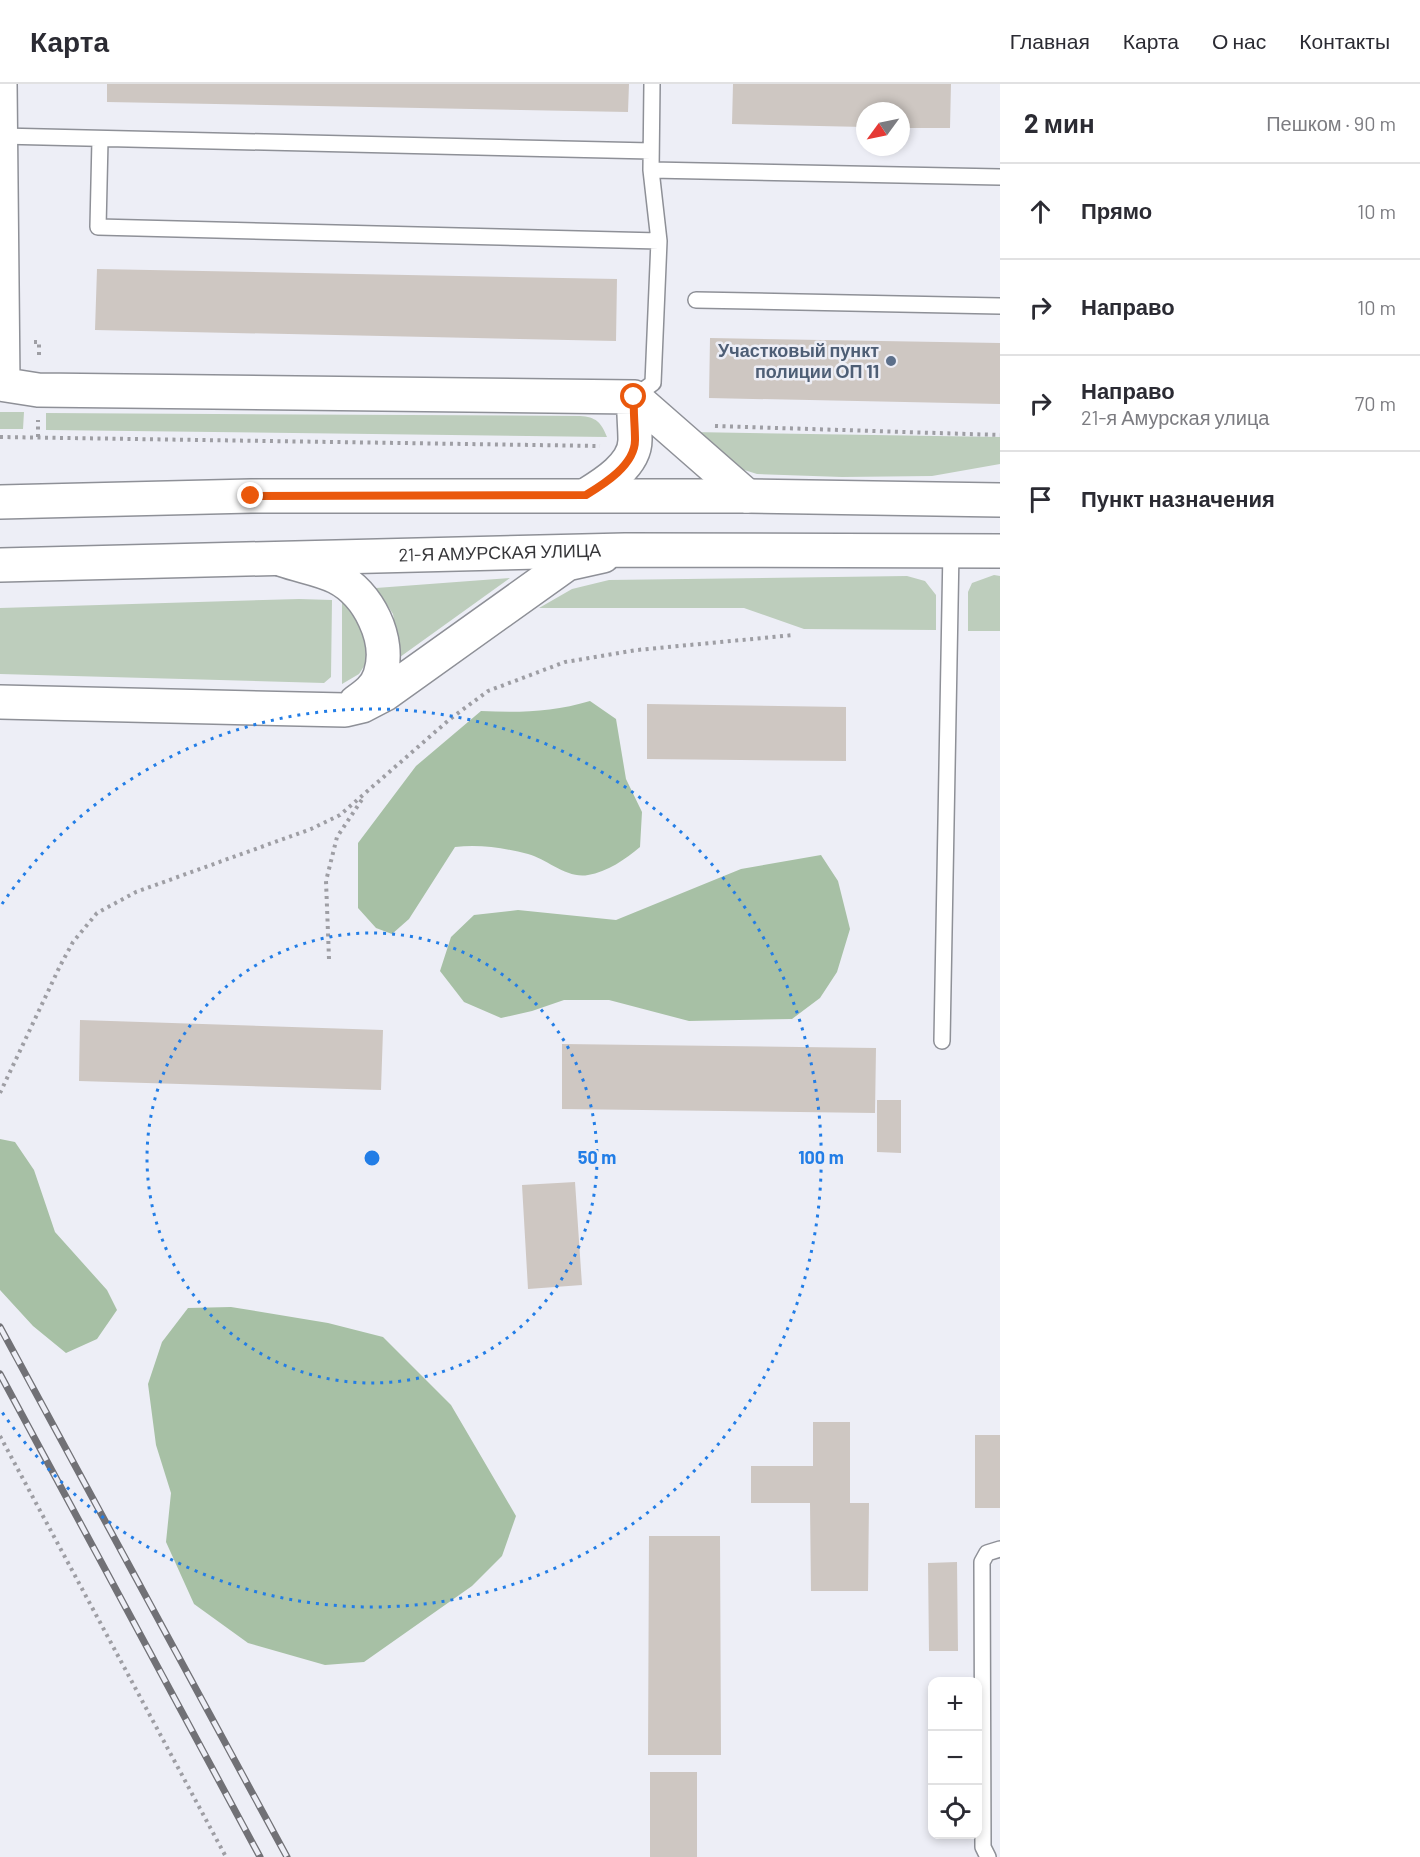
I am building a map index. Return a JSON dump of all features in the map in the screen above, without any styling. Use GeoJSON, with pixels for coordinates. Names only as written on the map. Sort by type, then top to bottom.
{"type":"FeatureCollection","features":[{"type":"Feature","properties":{"kind":"street"},"geometry":{"type":"LineString","coordinates":[[0,84],[1,384],[38,390],[634,397],[747,496]]}},
{"type":"Feature","properties":{"kind":"street"},"geometry":{"type":"LineString","coordinates":[[586,495],[618,472],[632,453],[635,442],[634,397]]}},
{"type":"Feature","properties":{"kind":"street"},"geometry":{"type":"LineString","coordinates":[[1,502],[251,496],[586,495],[1000,500]]}},
{"type":"Feature","properties":{"kind":"street"},"geometry":{"type":"LineString","coordinates":[[0,702],[345,710],[362,706],[385,694],[567,564],[625,550]]}},
{"type":"Feature","properties":{"kind":"street","name":"21-Я АМУРСКАЯ УЛИЦА"},"geometry":{"type":"LineString","coordinates":[[1,565],[625,550],[1000,551]]}},
{"type":"Feature","properties":{"kind":"street"},"geometry":{"type":"LineString","coordinates":[[283,560],[337,578],[362,598],[378,626],[383,651],[380,675],[372,690],[345,710]]}},
{"type":"Feature","properties":{"kind":"lane"},"geometry":{"type":"LineString","coordinates":[[634,397],[653,383],[658,241],[651,170],[652,84]]}},
{"type":"Feature","properties":{"kind":"lane"},"geometry":{"type":"LineString","coordinates":[[1,136],[651,151]]}},
{"type":"Feature","properties":{"kind":"lane"},"geometry":{"type":"LineString","coordinates":[[100,140],[99,227],[658,241]]}},
{"type":"Feature","properties":{"kind":"lane"},"geometry":{"type":"LineString","coordinates":[[651,170],[1000,177]]}},
{"type":"Feature","properties":{"kind":"lane"},"geometry":{"type":"LineString","coordinates":[[696,300],[1000,306]]}},
{"type":"Feature","properties":{"kind":"lane"},"geometry":{"type":"LineString","coordinates":[[942,1041],[951,550]]}},
{"type":"Feature","properties":{"kind":"lane"},"geometry":{"type":"LineString","coordinates":[[988,1857],[983,1847],[982,1562],[987,1553],[1000,1549]]}},
{"type":"Feature","properties":{"kind":"path"},"geometry":{"type":"LineString","coordinates":[[709,426],[1000,435]]}},
{"type":"Feature","properties":{"kind":"path"},"geometry":{"type":"LineString","coordinates":[[0,437],[610,446]]}},
{"type":"Feature","properties":{"kind":"path"},"geometry":{"type":"LineString","coordinates":[[0,1093],[60,966],[73,942],[97,913],[136,892],[340,815],[450,719],[488,691],[565,662],[637,650],[795,635]]}},
{"type":"Feature","properties":{"kind":"path"},"geometry":{"type":"LineString","coordinates":[[329,959],[326,881],[337,837],[365,795]]}},
{"type":"Feature","properties":{"kind":"path"},"geometry":{"type":"LineString","coordinates":[[0,1436],[226,1857]]}},
{"type":"Feature","properties":{"kind":"green space"},"geometry":{"type":"Polygon","coordinates":[[[0,412],[24,412],[23,429],[0,429],[0,412]]]}},
{"type":"Feature","properties":{"kind":"green space"},"geometry":{"type":"Polygon","coordinates":[[[46,413],[580,416],[597,421],[607,437],[46,430],[46,413]]]}},
{"type":"Feature","properties":{"kind":"green space"},"geometry":{"type":"Polygon","coordinates":[[[691,432],[1000,437],[1000,464],[932,476],[842,477],[757,474],[738,468],[691,432]]]}},
{"type":"Feature","properties":{"kind":"green space"},"geometry":{"type":"Polygon","coordinates":[[[994,575],[1000,576],[1000,631],[968,631],[968,592],[972,583],[994,575]]]}},
{"type":"Feature","properties":{"kind":"green space"},"geometry":{"type":"Polygon","coordinates":[[[907,576],[925,581],[936,595],[936,630],[804,629],[744,608],[539,608],[572,589],[609,580],[907,576]]]}},
{"type":"Feature","properties":{"kind":"green space"},"geometry":{"type":"Polygon","coordinates":[[[510,578],[400,657],[393,614],[376,588],[510,578]]]}},
{"type":"Feature","properties":{"kind":"green space"},"geometry":{"type":"Polygon","coordinates":[[[332,600],[331,677],[324,683],[0,674],[0,608],[332,600]]]}},
{"type":"Feature","properties":{"kind":"green space"},"geometry":{"type":"Polygon","coordinates":[[[342,600],[361,614],[370,657],[359,674],[342,684],[342,600]]]}},
{"type":"Feature","properties":{"kind":"green space"},"geometry":{"type":"Polygon","coordinates":[[[590,701],[616,719],[626,779],[642,812],[640,847],[609,868],[588,875],[580,875],[572,874],[519,852],[483,846],[455,847],[409,919],[392,934],[376,928],[358,908],[358,843],[416,766],[481,711],[536,711],[590,701]]]}},
{"type":"Feature","properties":{"kind":"green space"},"geometry":{"type":"Polygon","coordinates":[[[821,855],[838,881],[850,929],[837,972],[820,998],[792,1019],[689,1021],[609,1000],[564,1000],[501,1018],[464,1002],[440,971],[451,937],[474,915],[518,910],[616,920],[741,869],[821,855]]]}},
{"type":"Feature","properties":{"kind":"green space"},"geometry":{"type":"Polygon","coordinates":[[[0,1139],[15,1142],[34,1170],[55,1232],[107,1290],[117,1310],[97,1339],[66,1353],[33,1326],[0,1290],[0,1139]]]}},
{"type":"Feature","properties":{"kind":"green space"},"geometry":{"type":"Polygon","coordinates":[[[231,1307],[328,1323],[383,1337],[451,1405],[516,1516],[502,1556],[472,1586],[364,1662],[325,1665],[248,1643],[194,1604],[166,1542],[171,1493],[156,1445],[148,1384],[162,1342],[188,1308],[231,1307]]]}},
{"type":"Feature","properties":{"kind":"building"},"geometry":{"type":"Polygon","coordinates":[[[107,84],[629,84],[628,112],[107,102],[107,84]]]}},
{"type":"Feature","properties":{"kind":"building"},"geometry":{"type":"Polygon","coordinates":[[[733,84],[951,84],[950,128],[910,128],[910,102],[856,102],[856,127],[732,124],[733,84]]]}},
{"type":"Feature","properties":{"kind":"building"},"geometry":{"type":"Polygon","coordinates":[[[97,269],[617,279],[616,341],[95,330],[97,269]]]}},
{"type":"Feature","properties":{"kind":"building"},"geometry":{"type":"Polygon","coordinates":[[[710,338],[1000,343],[1000,404],[709,398],[710,338]]]}},
{"type":"Feature","properties":{"kind":"building"},"geometry":{"type":"Polygon","coordinates":[[[647,704],[846,707],[846,761],[647,759],[647,704]]]}},
{"type":"Feature","properties":{"kind":"building"},"geometry":{"type":"Polygon","coordinates":[[[80,1020],[383,1030],[381,1090],[79,1081],[80,1020]]]}},
{"type":"Feature","properties":{"kind":"building"},"geometry":{"type":"Polygon","coordinates":[[[562,1044],[876,1048],[875,1113],[562,1109],[562,1044]]]}},
{"type":"Feature","properties":{"kind":"building"},"geometry":{"type":"Polygon","coordinates":[[[877,1100],[901,1100],[901,1153],[877,1152],[877,1100]]]}},
{"type":"Feature","properties":{"kind":"building"},"geometry":{"type":"Polygon","coordinates":[[[575,1182],[582,1285],[528,1289],[522,1185],[575,1182]]]}},
{"type":"Feature","properties":{"kind":"building"},"geometry":{"type":"Polygon","coordinates":[[[813,1422],[850,1422],[850,1503],[869,1503],[868,1591],[811,1591],[810,1503],[751,1503],[751,1466],[813,1466],[813,1422]]]}},
{"type":"Feature","properties":{"kind":"building"},"geometry":{"type":"Polygon","coordinates":[[[975,1435],[1000,1435],[1000,1508],[975,1508],[975,1435]]]}},
{"type":"Feature","properties":{"kind":"building"},"geometry":{"type":"Polygon","coordinates":[[[649,1536],[720,1536],[721,1755],[648,1755],[649,1536]]]}},
{"type":"Feature","properties":{"kind":"building"},"geometry":{"type":"Polygon","coordinates":[[[957,1562],[958,1651],[929,1651],[928,1563],[957,1562]]]}},
{"type":"Feature","properties":{"kind":"building"},"geometry":{"type":"Polygon","coordinates":[[[650,1772],[697,1772],[697,1857],[650,1857],[650,1772]]]}},
{"type":"Feature","properties":{"kind":"railway"},"geometry":{"type":"LineString","coordinates":[[0,1327],[287,1857]]}},
{"type":"Feature","properties":{"kind":"railway"},"geometry":{"type":"LineString","coordinates":[[0,1374],[260,1857]]}},
{"type":"Feature","properties":{"kind":"place","name":"Участковый пункт полиции ОП 11"},"geometry":{"type":"Point","coordinates":[891,361]}},
{"type":"Feature","properties":{"kind":"route"},"geometry":{"type":"LineString","coordinates":[[251,496],[586,495],[618,472],[632,453],[635,442],[634,397]]}}]}
